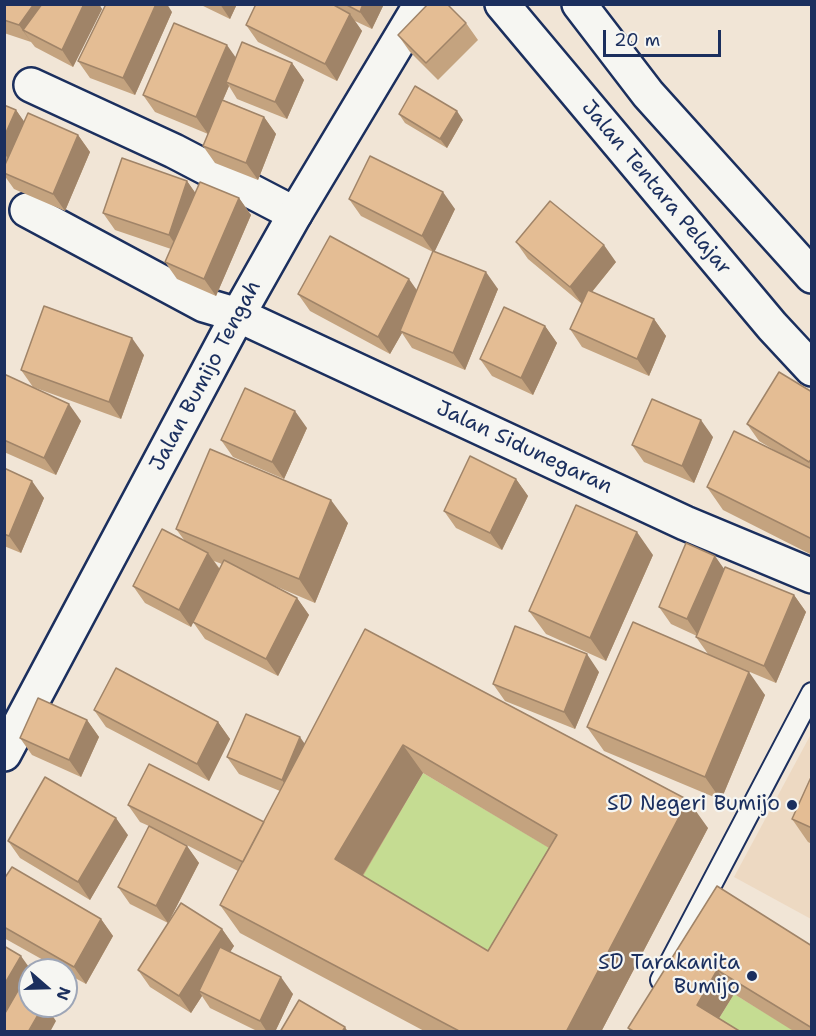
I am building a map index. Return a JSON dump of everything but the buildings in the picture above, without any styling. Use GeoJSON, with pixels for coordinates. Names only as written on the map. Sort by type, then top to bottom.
{"type":"FeatureCollection","features":[{"type":"Feature","properties":{"kind":"street","name":"Jalan Bumijo Tengah"},"geometry":{"type":"LineString","coordinates":[[4,754],[294,214],[421,4]]}},
{"type":"Feature","properties":{"kind":"street","name":"Jalan Tentara Pelajar"},"geometry":{"type":"LineString","coordinates":[[502,4],[764,317],[812,369]]}},
{"type":"Feature","properties":{"kind":"street"},"geometry":{"type":"LineString","coordinates":[[579,4],[648,94],[812,276]]}},
{"type":"Feature","properties":{"kind":"street"},"geometry":{"type":"LineString","coordinates":[[31,85],[174,151],[294,214]]}},
{"type":"Feature","properties":{"kind":"street","name":"Jalan Sidunegaran"},"geometry":{"type":"LineString","coordinates":[[27,210],[204,305],[238,315],[685,523],[812,576]]}},
{"type":"Feature","properties":{"kind":"lane"},"geometry":{"type":"LineString","coordinates":[[650,1000],[812,693]]}},
{"type":"Feature","properties":{"kind":"shaded area","name":"SD Negeri Bumijo"},"geometry":{"type":"Polygon","coordinates":[[[811,734],[811,919],[734,877],[811,734]]]}},
{"type":"Feature","properties":{"kind":"green space"},"geometry":{"type":"Polygon","coordinates":[[[423,773],[577,864],[508,979],[355,888],[423,773]]]}},
{"type":"Feature","properties":{"kind":"green space"},"geometry":{"type":"Polygon","coordinates":[[[734,994],[795,1031],[719,1032],[713,1028],[734,994]]]}},
{"type":"Feature","properties":{"kind":"place","name":"SD Negeri Bumijo"},"geometry":{"type":"Point","coordinates":[792,805]}},
{"type":"Feature","properties":{"kind":"place","name":"SD Tarakanita Bumijo"},"geometry":{"type":"Point","coordinates":[752,976]}}]}
